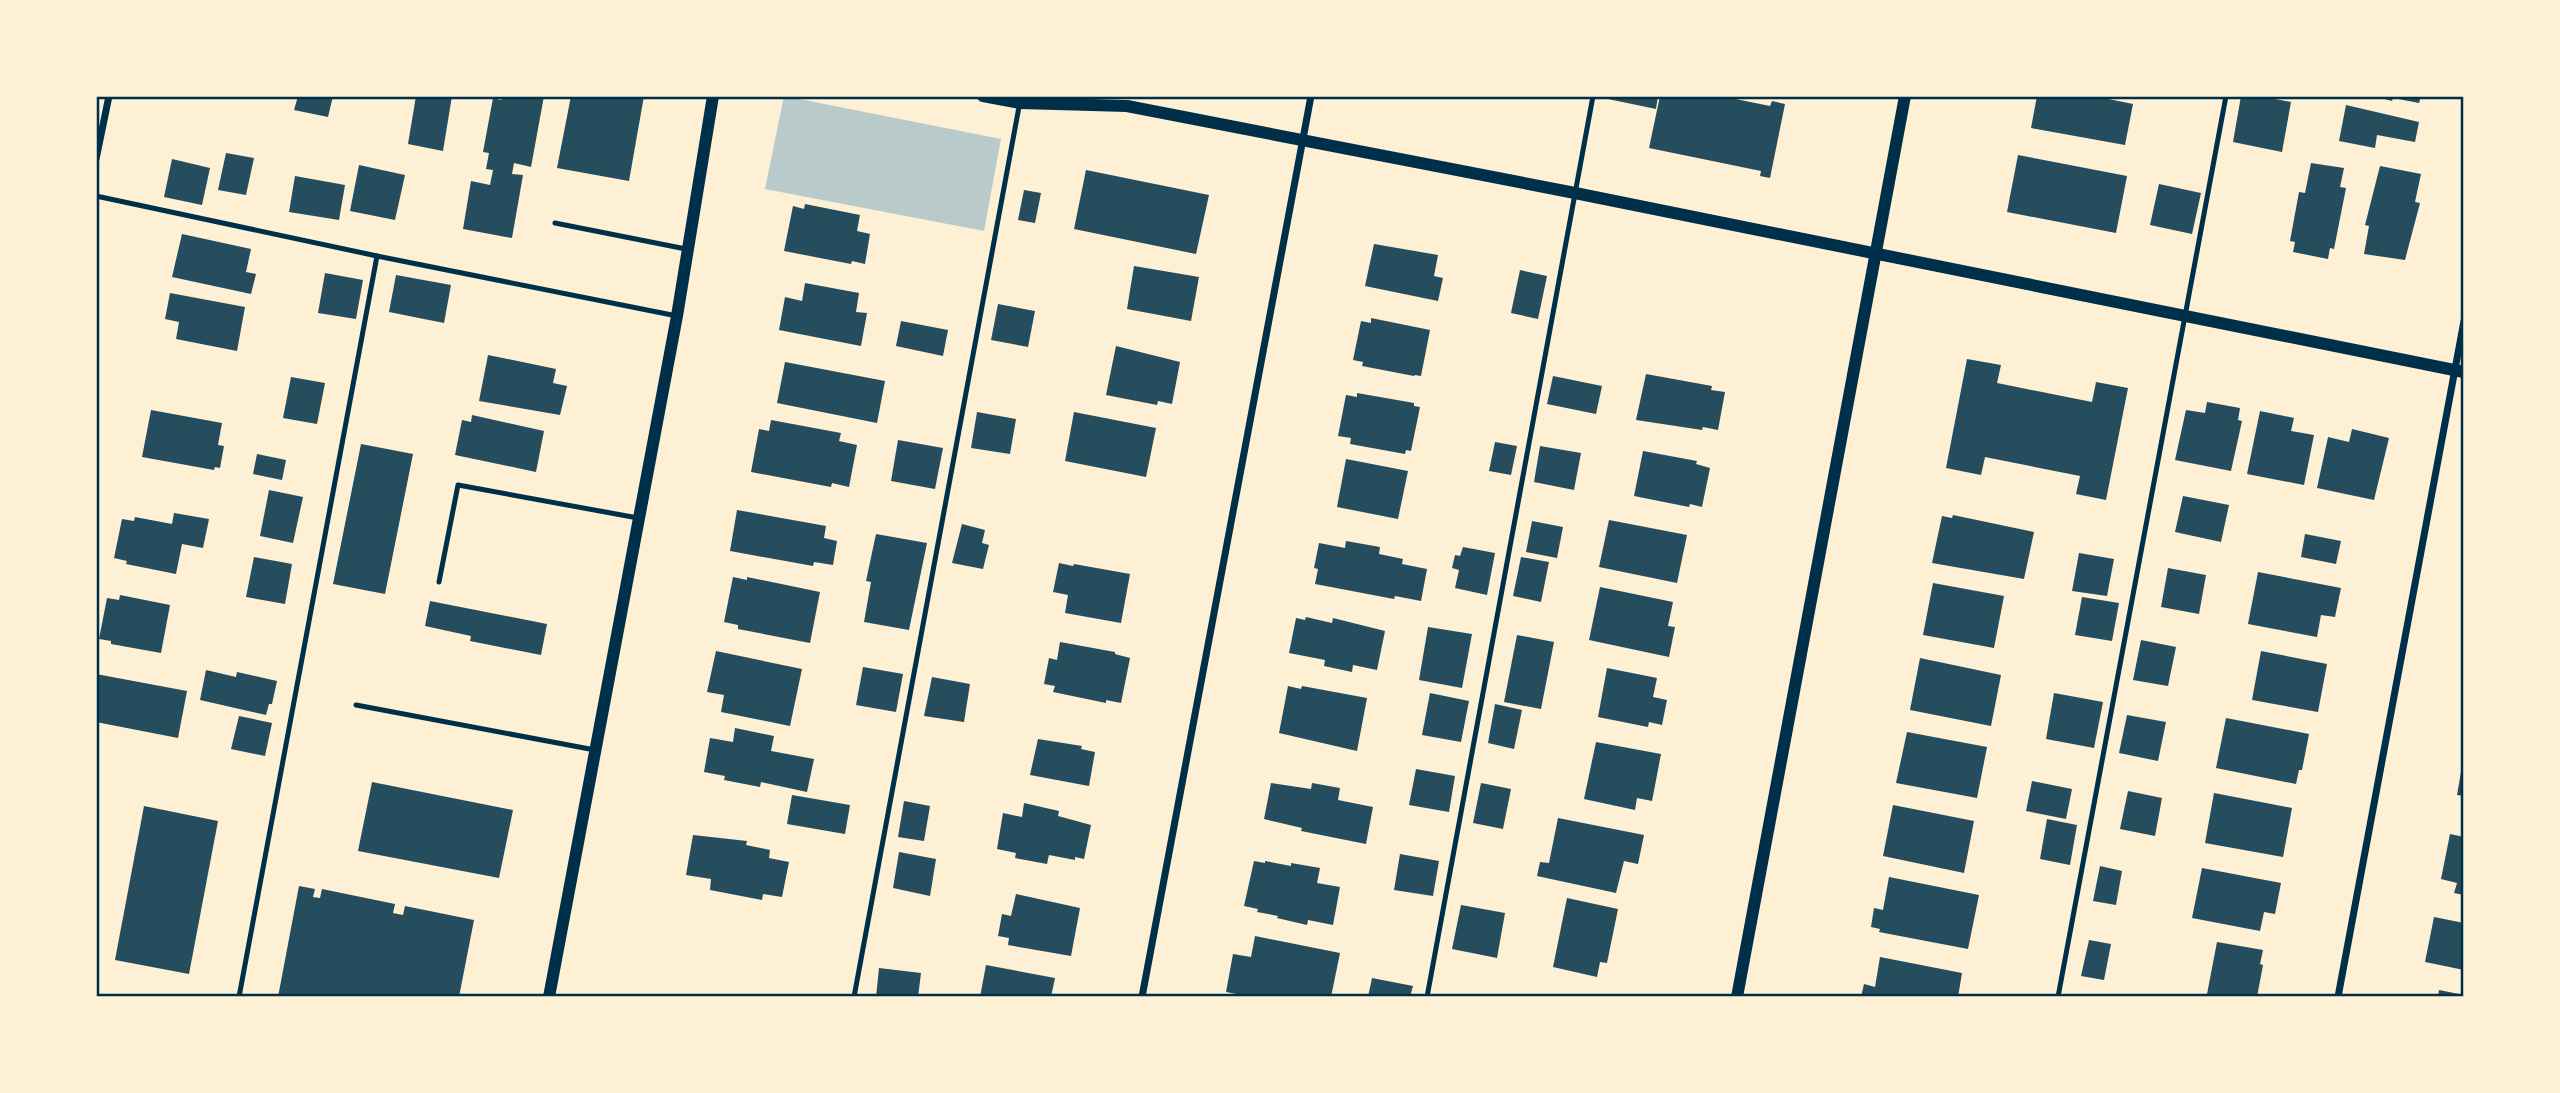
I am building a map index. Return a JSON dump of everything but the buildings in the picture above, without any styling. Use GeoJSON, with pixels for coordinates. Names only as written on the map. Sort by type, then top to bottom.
{"type":"FeatureCollection","features":[{"type":"Feature","properties":{"kind":"street"},"geometry":{"type":"LineString","coordinates":[[96,159],[109,96]]}},
{"type":"Feature","properties":{"kind":"street"},"geometry":{"type":"LineString","coordinates":[[549,997],[677,316],[713,96]]}},
{"type":"Feature","properties":{"kind":"street"},"geometry":{"type":"LineString","coordinates":[[983,96],[1127,106],[2186,315],[2459,372]]}},
{"type":"Feature","properties":{"kind":"street"},"geometry":{"type":"LineString","coordinates":[[1102,96],[1127,106]]}},
{"type":"Feature","properties":{"kind":"street"},"geometry":{"type":"LineString","coordinates":[[1142,997],[1311,96]]}},
{"type":"Feature","properties":{"kind":"street"},"geometry":{"type":"LineString","coordinates":[[1737,997],[1905,96]]}},
{"type":"Feature","properties":{"kind":"street"},"geometry":{"type":"LineString","coordinates":[[2339,997],[2459,372],[2464,321]]}},
{"type":"Feature","properties":{"kind":"lane"},"geometry":{"type":"LineString","coordinates":[[1427,997],[1593,96]]}},
{"type":"Feature","properties":{"kind":"lane"},"geometry":{"type":"LineString","coordinates":[[2058,997],[2225,96]]}},
{"type":"Feature","properties":{"kind":"lane"},"geometry":{"type":"LineString","coordinates":[[854,997],[1021,99]]}},
{"type":"Feature","properties":{"kind":"lane"},"geometry":{"type":"LineString","coordinates":[[96,196],[677,316]]}},
{"type":"Feature","properties":{"kind":"lane"},"geometry":{"type":"LineString","coordinates":[[555,223],[689,249]]}},
{"type":"Feature","properties":{"kind":"lane"},"geometry":{"type":"LineString","coordinates":[[239,997],[377,256]]}},
{"type":"Feature","properties":{"kind":"lane"},"geometry":{"type":"LineString","coordinates":[[439,582],[458,485],[638,518]]}},
{"type":"Feature","properties":{"kind":"lane"},"geometry":{"type":"LineString","coordinates":[[356,705],[595,750]]}},
{"type":"Feature","properties":{"kind":"shaded area"},"geometry":{"type":"Polygon","coordinates":[[[784,96],[1001,139],[984,231],[765,189],[784,96]]]}}]}
